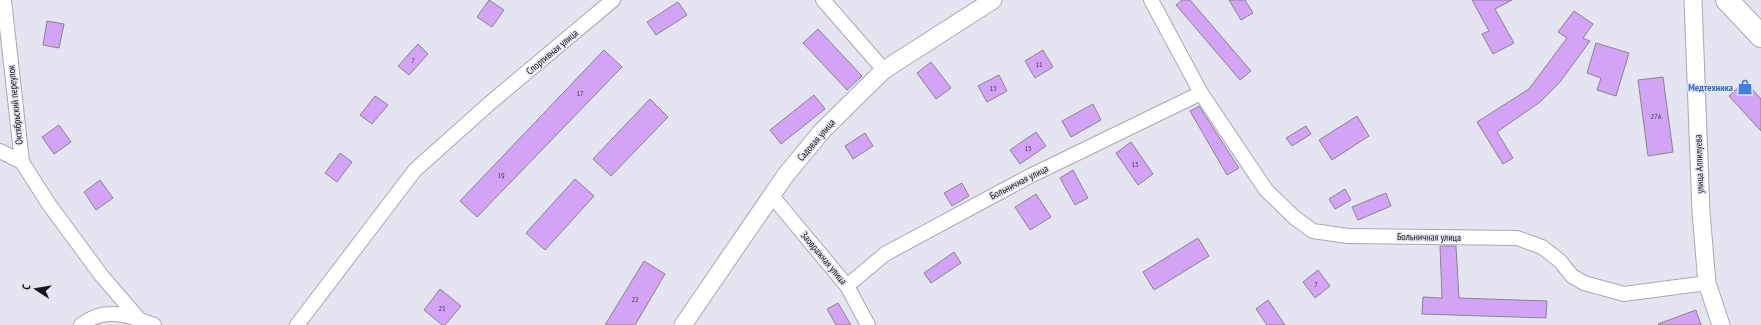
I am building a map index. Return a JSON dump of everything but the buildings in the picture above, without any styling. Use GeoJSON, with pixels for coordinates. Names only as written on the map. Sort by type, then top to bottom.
{"type":"FeatureCollection","features":[{"type":"Feature","properties":{"kind":"main road"},"geometry":{"type":"LineString","coordinates":[[1727,0],[1761,36]]}},
{"type":"Feature","properties":{"kind":"street","name":"Спортивная улица"},"geometry":{"type":"LineString","coordinates":[[298,325],[416,170],[490,103],[613,0]]}},
{"type":"Feature","properties":{"kind":"street"},"geometry":{"type":"LineString","coordinates":[[823,0],[884,70]]}},
{"type":"Feature","properties":{"kind":"street","name":"Садовая улица"},"geometry":{"type":"LineString","coordinates":[[683,325],[785,176],[822,131],[884,70],[993,0]]}},
{"type":"Feature","properties":{"kind":"street","name":"Больничная улица"},"geometry":{"type":"LineString","coordinates":[[1151,0],[1201,93],[1266,190],[1295,218],[1313,231],[1348,236],[1517,238],[1542,248],[1560,261],[1572,276],[1584,283],[1624,294],[1707,283]]}},
{"type":"Feature","properties":{"kind":"street","name":"улица Аллилуева"},"geometry":{"type":"LineString","coordinates":[[1693,0],[1701,212],[1707,283],[1721,325]]}},
{"type":"Feature","properties":{"kind":"street","name":"Октябрьский переулок"},"geometry":{"type":"LineString","coordinates":[[3,1],[22,162]]}},
{"type":"Feature","properties":{"kind":"street","name":"Больничная улица"},"geometry":{"type":"LineString","coordinates":[[847,286],[885,254],[1028,177],[1201,93]]}},
{"type":"Feature","properties":{"kind":"street"},"geometry":{"type":"LineString","coordinates":[[0,151],[22,162],[48,203],[96,269],[138,318]]}},
{"type":"Feature","properties":{"kind":"street","name":"Заовражная улица"},"geometry":{"type":"LineString","coordinates":[[772,196],[847,286],[868,325]]}},
{"type":"Feature","properties":{"kind":"street"},"geometry":{"type":"LineString","coordinates":[[81,325],[90,318],[100,314],[138,318],[154,325]]}},
{"type":"Feature","properties":{"kind":"place","name":"Медтехника"},"geometry":{"type":"Point","coordinates":[1745,87]}}]}
